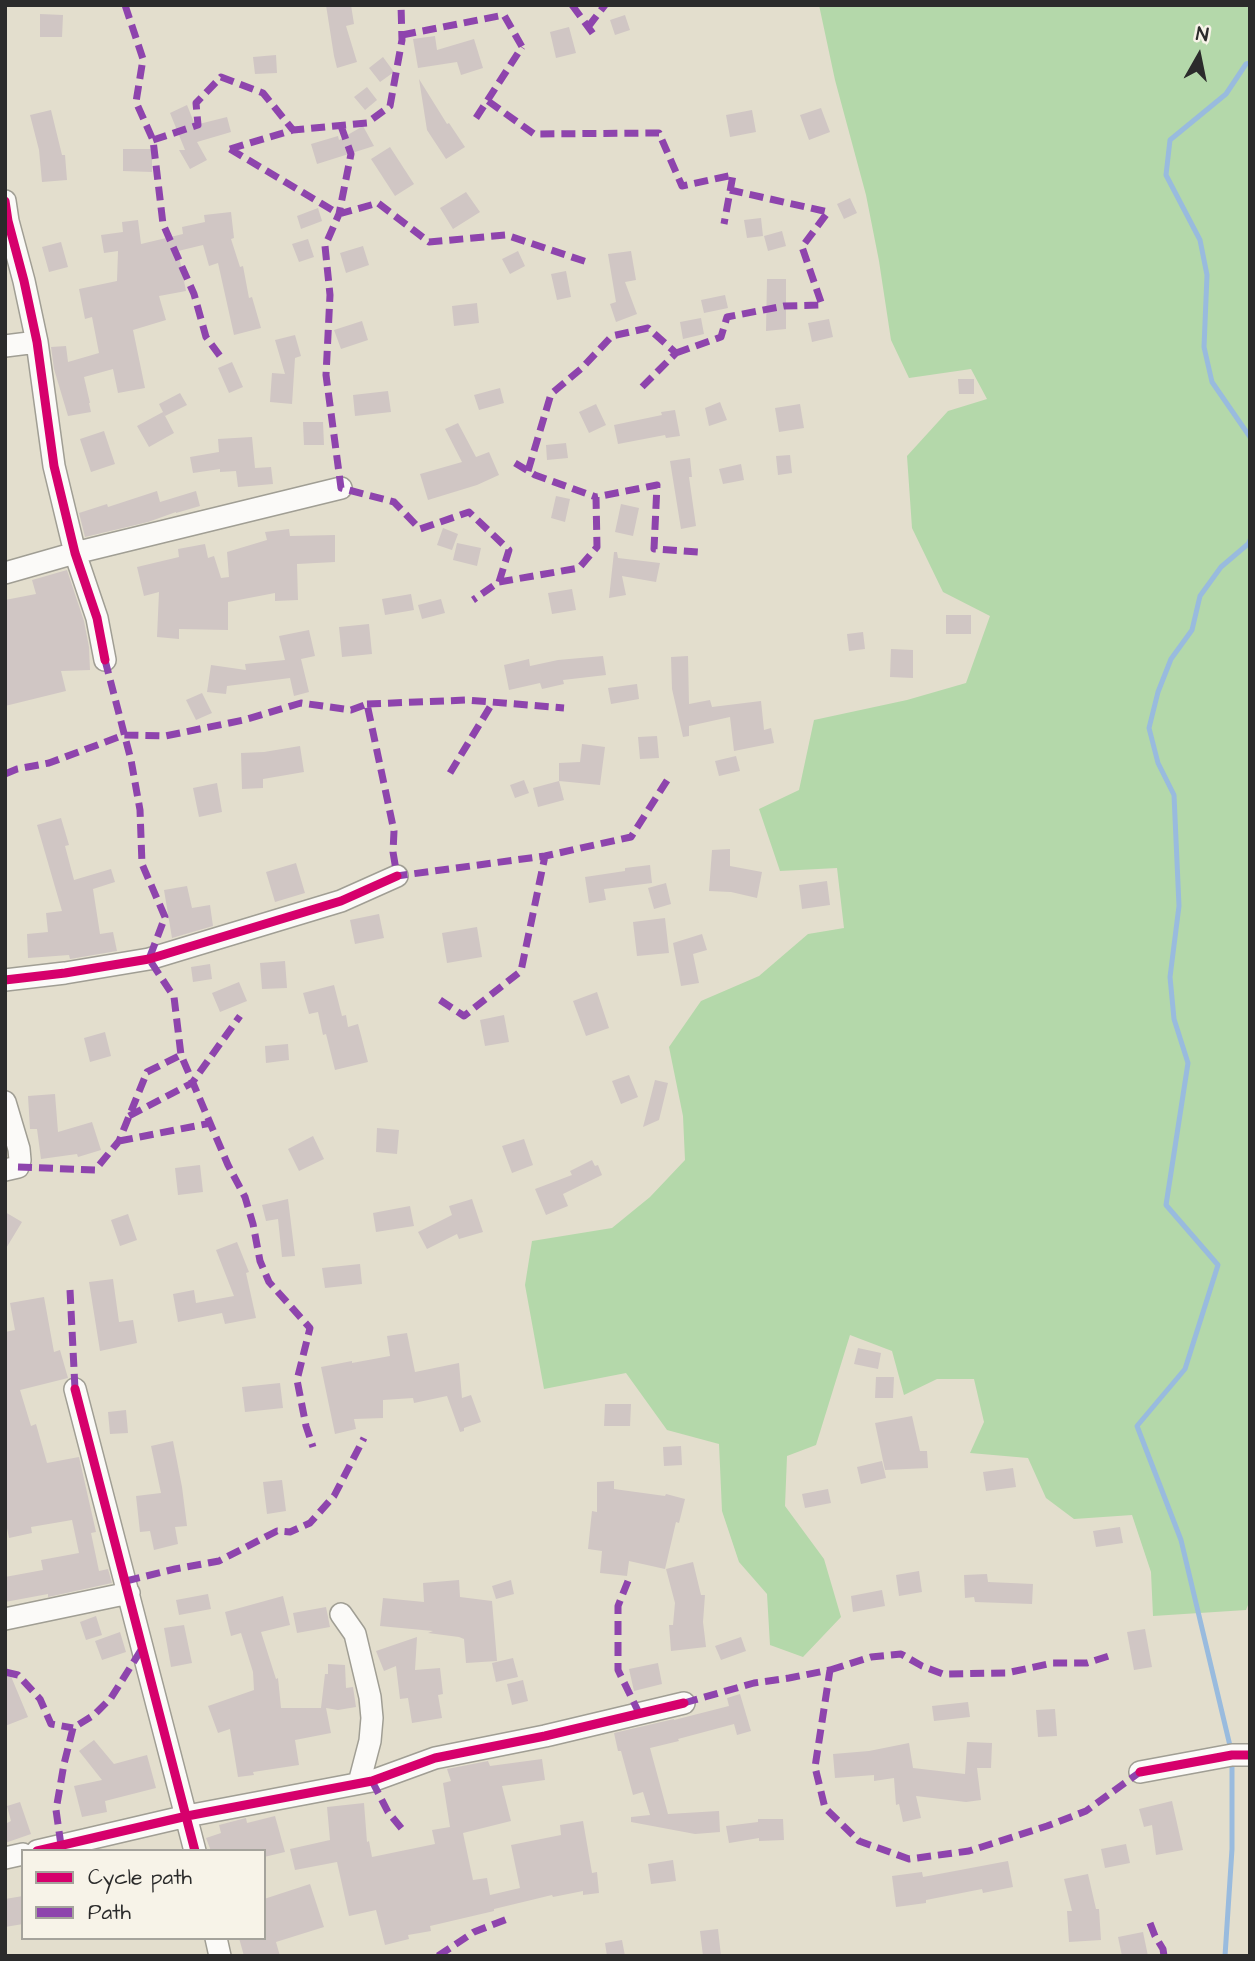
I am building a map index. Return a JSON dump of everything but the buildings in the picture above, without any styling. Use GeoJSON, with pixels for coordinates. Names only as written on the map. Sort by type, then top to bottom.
{"type":"FeatureCollection","features":[{"type":"Feature","properties":{"kind":"street"},"geometry":{"type":"LineString","coordinates":[[5,201],[37,342],[54,466],[75,553],[97,618],[105,660]]}},
{"type":"Feature","properties":{"kind":"street"},"geometry":{"type":"LineString","coordinates":[[5,346],[37,342]]}},
{"type":"Feature","properties":{"kind":"street"},"geometry":{"type":"LineString","coordinates":[[5,573],[75,553],[341,488]]}},
{"type":"Feature","properties":{"kind":"street"},"geometry":{"type":"LineString","coordinates":[[5,980],[149,959],[341,901],[397,876]]}},
{"type":"Feature","properties":{"kind":"street"},"geometry":{"type":"LineString","coordinates":[[5,1102],[20,1160],[18,1167],[5,1170]]}},
{"type":"Feature","properties":{"kind":"street"},"geometry":{"type":"LineString","coordinates":[[75,1390],[195,1849]]}},
{"type":"Feature","properties":{"kind":"street"},"geometry":{"type":"LineString","coordinates":[[5,1619],[129,1593]]}},
{"type":"Feature","properties":{"kind":"street"},"geometry":{"type":"LineString","coordinates":[[341,1614],[355,1634],[370,1698],[370,1741],[359,1783]]}},
{"type":"Feature","properties":{"kind":"street"},"geometry":{"type":"LineString","coordinates":[[46,1849],[187,1816],[359,1783],[435,1758],[684,1703]]}},
{"type":"Feature","properties":{"kind":"street"},"geometry":{"type":"LineString","coordinates":[[1140,1772],[1232,1755],[1250,1755]]}},
{"type":"Feature","properties":{"kind":"green space"},"geometry":{"type":"Polygon","coordinates":[[[819,5],[1250,5],[1250,1600],[1246,1610],[1153,1616],[1151,1572],[1132,1515],[1074,1519],[1046,1498],[1028,1458],[970,1453],[984,1422],[974,1379],[937,1379],[904,1395],[892,1351],[850,1335],[816,1445],[787,1456],[785,1506],[824,1559],[841,1617],[803,1657],[770,1645],[767,1594],[739,1562],[722,1511],[719,1444],[667,1430],[626,1373],[544,1389],[525,1285],[532,1241],[612,1228],[650,1197],[685,1160],[683,1116],[669,1047],[701,1001],[759,976],[808,934],[844,928],[837,868],[780,871],[759,809],[799,790],[814,720],[907,700],[966,683],[990,616],[943,592],[912,528],[907,456],[948,411],[987,399],[971,369],[909,378],[891,340],[866,195],[835,80],[819,5]]]}},
{"type":"Feature","properties":{"kind":"waterway"},"geometry":{"type":"LineString","coordinates":[[1250,63],[1246,64],[1226,94],[1170,140],[1166,175],[1200,240],[1207,275],[1204,347],[1212,382],[1250,437]]}},
{"type":"Feature","properties":{"kind":"waterway"},"geometry":{"type":"LineString","coordinates":[[1231,1750],[1181,1540],[1137,1426],[1185,1369],[1218,1265],[1166,1205],[1188,1063],[1174,1019],[1170,977],[1179,906],[1174,795],[1158,763],[1149,728],[1158,692],[1171,659],[1192,630],[1200,596],[1221,567],[1250,540]]}},
{"type":"Feature","properties":{"kind":"waterway"},"geometry":{"type":"LineString","coordinates":[[1225,1956],[1232,1849],[1232,1760]]}},
{"type":"Feature","properties":{"kind":"marked path"},"geometry":{"type":"LineString","coordinates":[[125,5],[143,59],[136,102],[153,140],[163,224],[194,294],[206,337],[223,360]]}},
{"type":"Feature","properties":{"kind":"marked path"},"geometry":{"type":"LineString","coordinates":[[230,149],[293,130],[367,123],[390,106],[402,40],[401,5]]}},
{"type":"Feature","properties":{"kind":"marked path"},"geometry":{"type":"LineString","coordinates":[[572,5],[594,35]]}},
{"type":"Feature","properties":{"kind":"marked path"},"geometry":{"type":"LineString","coordinates":[[588,27],[605,5]]}},
{"type":"Feature","properties":{"kind":"marked path"},"geometry":{"type":"LineString","coordinates":[[402,35],[504,15],[525,52]]}},
{"type":"Feature","properties":{"kind":"marked path"},"geometry":{"type":"LineString","coordinates":[[476,118],[522,47]]}},
{"type":"Feature","properties":{"kind":"marked path"},"geometry":{"type":"LineString","coordinates":[[153,140],[198,125],[196,103],[221,77],[263,93],[293,130]]}},
{"type":"Feature","properties":{"kind":"marked path"},"geometry":{"type":"LineString","coordinates":[[488,101],[534,134],[659,133],[682,186],[733,175],[724,224]]}},
{"type":"Feature","properties":{"kind":"marked path"},"geometry":{"type":"LineString","coordinates":[[341,126],[351,154],[339,214],[325,246],[330,295],[326,375],[341,488],[394,502],[420,529],[469,512],[509,550],[499,582],[473,600]]}},
{"type":"Feature","properties":{"kind":"marked path"},"geometry":{"type":"LineString","coordinates":[[230,149],[339,214],[378,203],[429,242],[506,235],[590,263]]}},
{"type":"Feature","properties":{"kind":"marked path"},"geometry":{"type":"LineString","coordinates":[[676,353],[721,337],[727,317],[784,306],[822,305],[802,247],[828,212],[730,190]]}},
{"type":"Feature","properties":{"kind":"marked path"},"geometry":{"type":"LineString","coordinates":[[528,471],[551,394],[582,368],[612,336],[648,328],[676,353],[638,391]]}},
{"type":"Feature","properties":{"kind":"marked path"},"geometry":{"type":"LineString","coordinates":[[515,463],[535,475],[596,497]]}},
{"type":"Feature","properties":{"kind":"marked path"},"geometry":{"type":"LineString","coordinates":[[499,582],[579,568],[597,547],[596,497],[657,485],[654,549],[698,552]]}},
{"type":"Feature","properties":{"kind":"marked path"},"geometry":{"type":"LineString","coordinates":[[105,660],[131,760],[140,810],[142,864],[165,917],[149,959],[174,997],[181,1055],[228,1165],[245,1197],[260,1261],[269,1282],[310,1328],[297,1380],[313,1447]]}},
{"type":"Feature","properties":{"kind":"marked path"},"geometry":{"type":"LineString","coordinates":[[367,704],[467,700],[564,708]]}},
{"type":"Feature","properties":{"kind":"marked path"},"geometry":{"type":"LineString","coordinates":[[450,773],[493,702]]}},
{"type":"Feature","properties":{"kind":"marked path"},"geometry":{"type":"LineString","coordinates":[[5,774],[49,763],[124,735],[165,736],[244,720],[301,703],[351,710],[367,704],[394,831],[393,852],[397,876],[545,856],[631,837],[668,779]]}},
{"type":"Feature","properties":{"kind":"marked path"},"geometry":{"type":"LineString","coordinates":[[440,1000],[464,1016],[521,971],[545,856]]}},
{"type":"Feature","properties":{"kind":"marked path"},"geometry":{"type":"LineString","coordinates":[[129,1116],[192,1083],[240,1016]]}},
{"type":"Feature","properties":{"kind":"marked path"},"geometry":{"type":"LineString","coordinates":[[18,1167],[95,1170],[119,1141],[147,1072],[181,1055]]}},
{"type":"Feature","properties":{"kind":"marked path"},"geometry":{"type":"LineString","coordinates":[[119,1141],[211,1123]]}},
{"type":"Feature","properties":{"kind":"marked path"},"geometry":{"type":"LineString","coordinates":[[70,1290],[75,1389]]}},
{"type":"Feature","properties":{"kind":"marked path"},"geometry":{"type":"LineString","coordinates":[[126,1581],[219,1561],[277,1531],[290,1532],[310,1523],[334,1496],[364,1438]]}},
{"type":"Feature","properties":{"kind":"marked path"},"geometry":{"type":"LineString","coordinates":[[628,1581],[618,1606],[618,1670],[639,1713]]}},
{"type":"Feature","properties":{"kind":"marked path"},"geometry":{"type":"LineString","coordinates":[[61,1845],[56,1810],[73,1728],[94,1715],[111,1698],[143,1647]]}},
{"type":"Feature","properties":{"kind":"marked path"},"geometry":{"type":"LineString","coordinates":[[830,1670],[871,1657],[901,1654],[943,1674],[1006,1673],[1053,1663],[1087,1663],[1112,1655]]}},
{"type":"Feature","properties":{"kind":"marked path"},"geometry":{"type":"LineString","coordinates":[[684,1703],[754,1683],[830,1670],[815,1767],[825,1808],[859,1841],[909,1859],[969,1851],[1047,1826],[1086,1811],[1140,1772]]}},
{"type":"Feature","properties":{"kind":"marked path"},"geometry":{"type":"LineString","coordinates":[[5,1672],[18,1675],[40,1699],[51,1724],[73,1728]]}},
{"type":"Feature","properties":{"kind":"marked path"},"geometry":{"type":"LineString","coordinates":[[372,1781],[388,1812],[402,1829]]}},
{"type":"Feature","properties":{"kind":"marked path"},"geometry":{"type":"LineString","coordinates":[[438,1956],[474,1932],[510,1918]]}},
{"type":"Feature","properties":{"kind":"marked path"},"geometry":{"type":"LineString","coordinates":[[1150,1923],[1164,1956]]}},
{"type":"Feature","properties":{"kind":"cycle path"},"geometry":{"type":"LineString","coordinates":[[5,201],[37,342],[54,466],[75,553],[97,618],[105,660]]}},
{"type":"Feature","properties":{"kind":"cycle path"},"geometry":{"type":"LineString","coordinates":[[5,980],[149,959],[341,901],[397,876]]}},
{"type":"Feature","properties":{"kind":"cycle path"},"geometry":{"type":"LineString","coordinates":[[75,1389],[194,1849]]}},
{"type":"Feature","properties":{"kind":"cycle path"},"geometry":{"type":"LineString","coordinates":[[46,1849],[187,1816],[372,1781],[435,1758],[545,1736],[684,1703]]}},
{"type":"Feature","properties":{"kind":"cycle path"},"geometry":{"type":"LineString","coordinates":[[1140,1772],[1232,1755],[1250,1755]]}}]}
